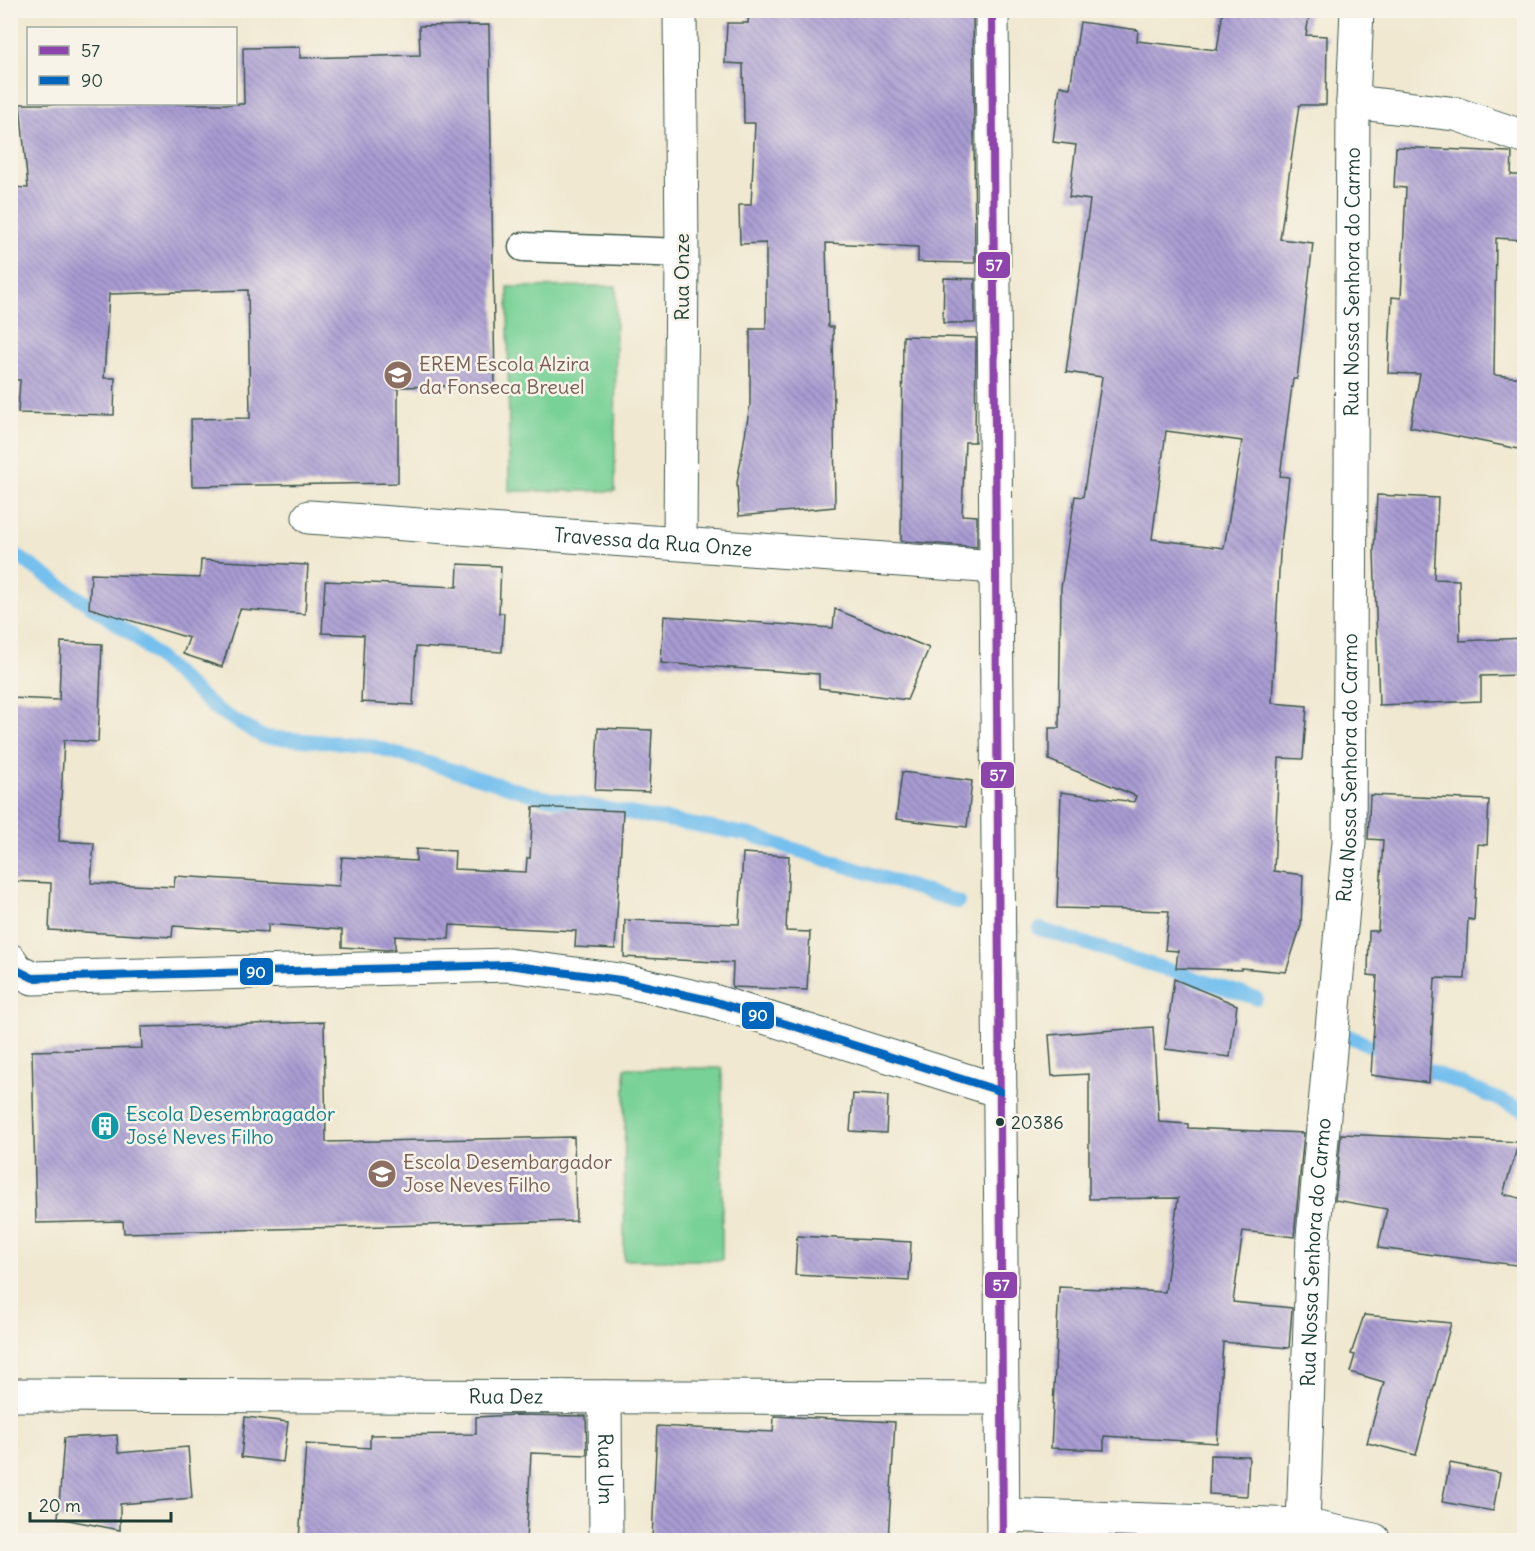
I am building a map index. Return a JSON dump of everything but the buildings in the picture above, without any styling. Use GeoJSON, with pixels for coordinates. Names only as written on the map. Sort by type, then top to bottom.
{"type":"FeatureCollection","features":[{"type":"Feature","properties":{"kind":"street","name":"Rua Onze"},"geometry":{"type":"LineString","coordinates":[[680,10],[682,253],[680,543]]}},
{"type":"Feature","properties":{"kind":"street"},"geometry":{"type":"LineString","coordinates":[[992,10],[1003,1398],[1009,1532],[1303,1525],[1374,1540]]}},
{"type":"Feature","properties":{"kind":"street","name":"Rua Nossa Senhora do Carmo"},"geometry":{"type":"LineString","coordinates":[[1303,1525],[1313,1237],[1349,842],[1353,102],[1357,10]]}},
{"type":"Feature","properties":{"kind":"street"},"geometry":{"type":"LineString","coordinates":[[1353,102],[1456,114],[1524,137]]}},
{"type":"Feature","properties":{"kind":"street","name":"Travessa da Rua Onze"},"geometry":{"type":"LineString","coordinates":[[309,517],[996,567]]}},
{"type":"Feature","properties":{"kind":"street"},"geometry":{"type":"LineString","coordinates":[[10,960],[17,969],[33,978],[508,965],[620,980],[713,1001],[1000,1091]]}},
{"type":"Feature","properties":{"kind":"street","name":"Rua Dez"},"geometry":{"type":"LineString","coordinates":[[10,1395],[1003,1398]]}},
{"type":"Feature","properties":{"kind":"street","name":"Rua Um"},"geometry":{"type":"LineString","coordinates":[[604,1397],[606,1540]]}},
{"type":"Feature","properties":{"kind":"lane"},"geometry":{"type":"LineString","coordinates":[[523,247],[682,253]]}},
{"type":"Feature","properties":{"kind":"green space"},"geometry":{"type":"Polygon","coordinates":[[[616,286],[615,491],[509,491],[508,287],[616,286]]]}},
{"type":"Feature","properties":{"kind":"green space"},"geometry":{"type":"Polygon","coordinates":[[[625,1068],[722,1068],[722,1260],[624,1260],[625,1068]]]}},
{"type":"Feature","properties":{"kind":"waterway"},"geometry":{"type":"LineString","coordinates":[[10,551],[133,635],[214,708],[263,737],[369,745],[541,797],[750,835],[958,902]]}},
{"type":"Feature","properties":{"kind":"waterway"},"geometry":{"type":"LineString","coordinates":[[1040,929],[1256,998]]}},
{"type":"Feature","properties":{"kind":"waterway"},"geometry":{"type":"LineString","coordinates":[[1341,1033],[1390,1054]]}},
{"type":"Feature","properties":{"kind":"waterway"},"geometry":{"type":"LineString","coordinates":[[1413,1064],[1524,1110]]}},
{"type":"Feature","properties":{"kind":"transit line","name":"57"},"geometry":{"type":"LineString","coordinates":[[992,10],[1003,1540]]}},
{"type":"Feature","properties":{"kind":"transit line","name":"90"},"geometry":{"type":"LineString","coordinates":[[10,960],[17,970],[33,978],[508,965],[620,980],[713,1001],[1000,1091]]}},
{"type":"Feature","properties":{"kind":"place","name":"EREM Escola Alzira da Fonseca Breuel"},"geometry":{"type":"Point","coordinates":[398,375]}},
{"type":"Feature","properties":{"kind":"place","name":"20386"},"geometry":{"type":"Point","coordinates":[1000,1122]}},
{"type":"Feature","properties":{"kind":"place","name":"Escola Desembragador José Neves Filho"},"geometry":{"type":"Point","coordinates":[105,1126]}},
{"type":"Feature","properties":{"kind":"place","name":"Escola Desembargador Jose Neves Filho"},"geometry":{"type":"Point","coordinates":[382,1174]}}]}
